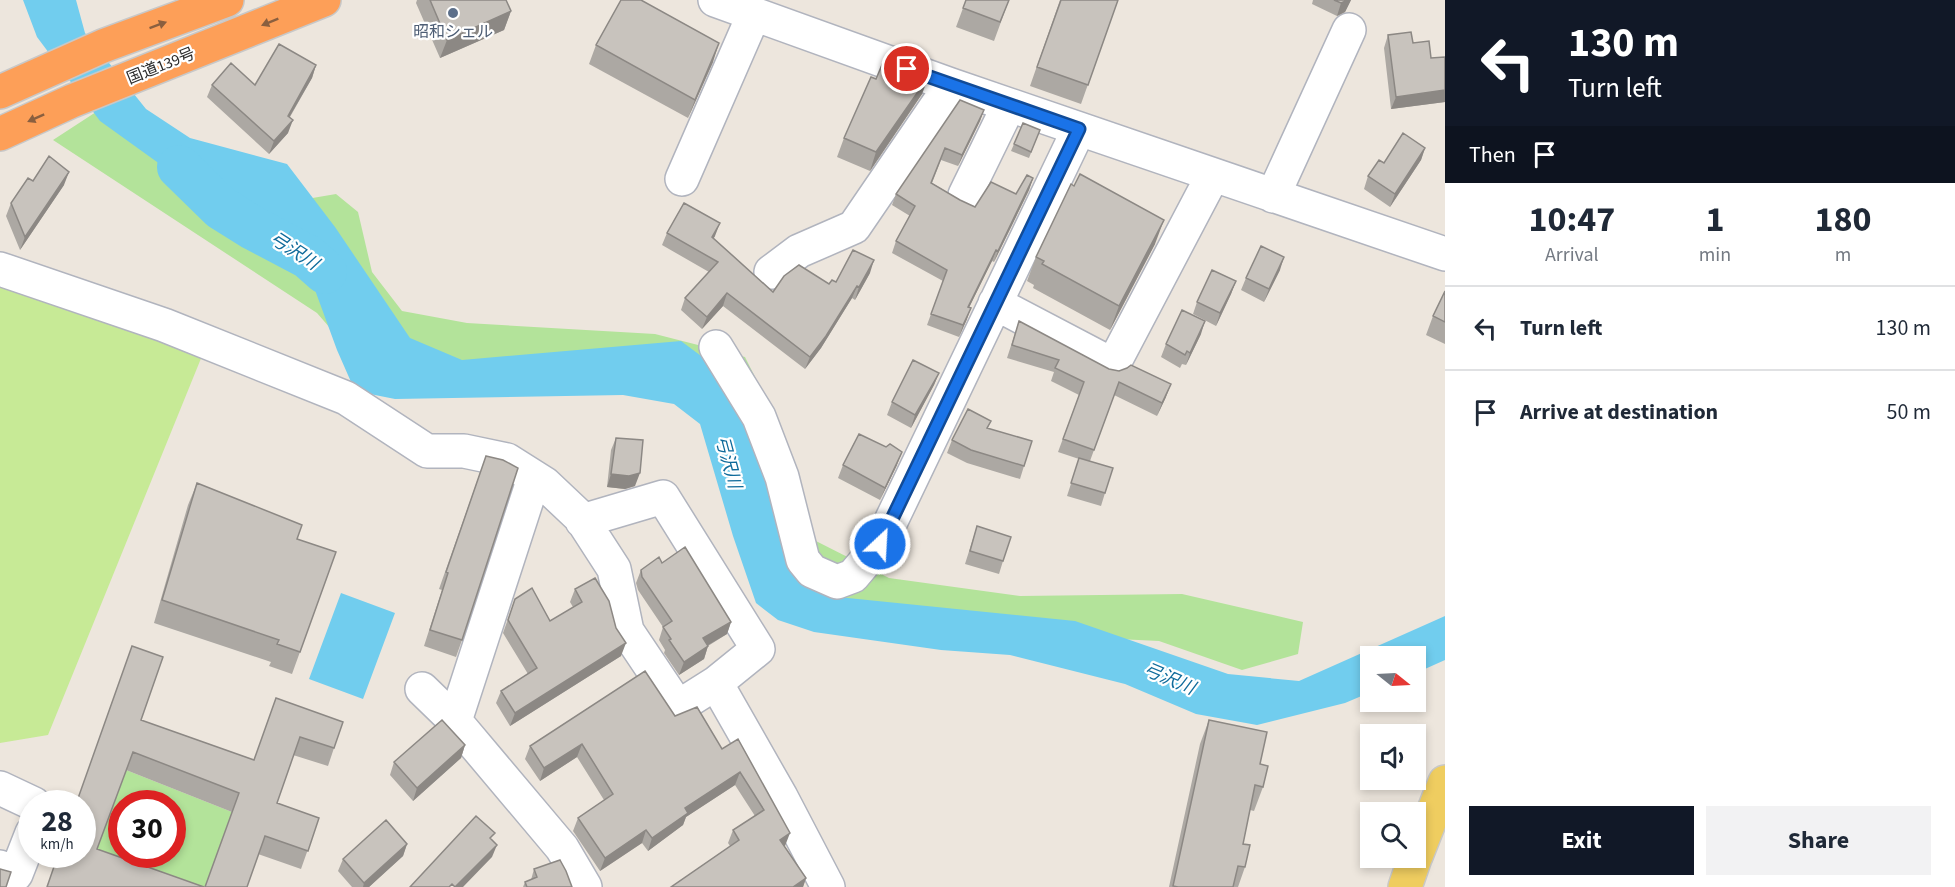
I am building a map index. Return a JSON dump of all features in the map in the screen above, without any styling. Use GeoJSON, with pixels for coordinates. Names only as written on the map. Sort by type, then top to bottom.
{"type":"FeatureCollection","features":[{"type":"Feature","properties":{"kind":"highway"},"geometry":{"type":"LineString","coordinates":[[0,92],[104,46],[227,0]]}},
{"type":"Feature","properties":{"kind":"highway","name":"国道139号"},"geometry":{"type":"LineString","coordinates":[[0,134],[72,101],[324,0]]}},
{"type":"Feature","properties":{"kind":"main road"},"geometry":{"type":"LineString","coordinates":[[1426,831],[1445,782]]}},
{"type":"Feature","properties":{"kind":"main road"},"geometry":{"type":"LineString","coordinates":[[1405,887],[1412,868]]}},
{"type":"Feature","properties":{"kind":"street"},"geometry":{"type":"LineString","coordinates":[[715,0],[951,85],[1445,254]]}},
{"type":"Feature","properties":{"kind":"street"},"geometry":{"type":"LineString","coordinates":[[682,180],[754,14]]}},
{"type":"Feature","properties":{"kind":"street"},"geometry":{"type":"LineString","coordinates":[[1273,196],[1349,30]]}},
{"type":"Feature","properties":{"kind":"street"},"geometry":{"type":"LineString","coordinates":[[771,272],[799,250],[854,227],[951,85]]}},
{"type":"Feature","properties":{"kind":"street"},"geometry":{"type":"LineString","coordinates":[[965,195],[1009,105]]}},
{"type":"Feature","properties":{"kind":"street"},"geometry":{"type":"LineString","coordinates":[[716,347],[759,417],[782,477],[803,560],[812,571],[837,582],[853,576],[880,544],[1079,129]]}},
{"type":"Feature","properties":{"kind":"street"},"geometry":{"type":"LineString","coordinates":[[995,303],[1113,365],[1213,175]]}},
{"type":"Feature","properties":{"kind":"street"},"geometry":{"type":"LineString","coordinates":[[0,269],[164,325],[346,398],[427,451],[464,451],[507,460],[546,484],[582,521],[614,569],[627,632],[678,706],[716,682],[758,649],[663,497],[582,521]]}},
{"type":"Feature","properties":{"kind":"street"},"geometry":{"type":"LineString","coordinates":[[455,721],[534,478]]}},
{"type":"Feature","properties":{"kind":"street"},"geometry":{"type":"LineString","coordinates":[[716,682],[781,797],[828,887]]}},
{"type":"Feature","properties":{"kind":"street"},"geometry":{"type":"LineString","coordinates":[[422,689],[455,721],[562,848],[585,887]]}},
{"type":"Feature","properties":{"kind":"street"},"geometry":{"type":"LineString","coordinates":[[0,789],[18,797]]}},
{"type":"Feature","properties":{"kind":"street"},"geometry":{"type":"LineString","coordinates":[[0,867],[16,874],[18,868]]}},
{"type":"Feature","properties":{"kind":"green space"},"geometry":{"type":"Polygon","coordinates":[[[116,99],[289,202],[336,194],[358,212],[372,272],[402,311],[467,323],[655,334],[745,357],[778,423],[810,538],[889,578],[1020,596],[1182,594],[1303,622],[1298,654],[1242,670],[1159,641],[1035,635],[812,616],[715,418],[641,381],[375,380],[317,313],[53,140],[116,99]]]}},
{"type":"Feature","properties":{"kind":"green space"},"geometry":{"type":"Polygon","coordinates":[[[0,280],[202,356],[48,735],[0,743],[0,280]]]}},
{"type":"Feature","properties":{"kind":"green space"},"geometry":{"type":"Polygon","coordinates":[[[126,770],[176,790],[119,790],[126,770]]]}},
{"type":"Feature","properties":{"kind":"green space"},"geometry":{"type":"Polygon","coordinates":[[[186,794],[232,812],[205,887],[146,887],[93,868],[96,868],[96,851],[108,818],[108,868],[186,868],[186,794]]]}},
{"type":"Feature","properties":{"kind":"water"},"geometry":{"type":"Polygon","coordinates":[[[23,0],[76,0],[85,33],[146,109],[190,138],[287,164],[335,227],[410,338],[462,360],[681,341],[740,385],[779,502],[828,596],[1075,621],[1228,674],[1299,681],[1360,654],[1360,697],[1345,703],[1257,725],[1196,714],[1125,684],[1010,655],[941,650],[814,632],[778,620],[756,603],[733,536],[700,424],[674,404],[623,395],[395,399],[355,391],[315,290],[275,240],[221,208],[100,121],[37,37],[23,0]]]}},
{"type":"Feature","properties":{"kind":"water"},"geometry":{"type":"Polygon","coordinates":[[[341,593],[395,613],[363,699],[309,679],[341,593]]]}},
{"type":"Feature","properties":{"kind":"water"},"geometry":{"type":"Polygon","coordinates":[[[1445,616],[1445,660],[1426,669],[1426,646],[1378,646],[1445,616]]]}},
{"type":"Feature","properties":{"kind":"building"},"geometry":{"type":"Polygon","coordinates":[[[430,0],[506,0],[511,11],[447,40],[430,0]]]}},
{"type":"Feature","properties":{"kind":"building"},"geometry":{"type":"Polygon","coordinates":[[[621,0],[641,0],[719,43],[695,100],[596,45],[621,0]]]}},
{"type":"Feature","properties":{"kind":"building"},"geometry":{"type":"Polygon","coordinates":[[[966,0],[1009,0],[1000,22],[963,8],[966,0]]]}},
{"type":"Feature","properties":{"kind":"building"},"geometry":{"type":"Polygon","coordinates":[[[1061,0],[1118,0],[1088,85],[1037,67],[1061,0]]]}},
{"type":"Feature","properties":{"kind":"building"},"geometry":{"type":"Polygon","coordinates":[[[1411,32],[1413,43],[1429,41],[1431,58],[1445,57],[1445,90],[1396,97],[1388,35],[1411,32]]]}},
{"type":"Feature","properties":{"kind":"building"},"geometry":{"type":"Polygon","coordinates":[[[279,44],[316,65],[288,116],[293,120],[274,141],[212,85],[231,63],[255,85],[279,44]]]}},
{"type":"Feature","properties":{"kind":"building"},"geometry":{"type":"Polygon","coordinates":[[[884,60],[929,76],[876,152],[844,138],[871,77],[876,79],[884,60]]]}},
{"type":"Feature","properties":{"kind":"building"},"geometry":{"type":"Polygon","coordinates":[[[960,100],[984,110],[962,155],[945,148],[931,183],[975,207],[991,182],[1016,194],[1027,175],[1033,178],[968,307],[971,308],[963,325],[931,314],[947,270],[896,241],[915,206],[896,194],[960,100]]]}},
{"type":"Feature","properties":{"kind":"building"},"geometry":{"type":"Polygon","coordinates":[[[1023,123],[1040,130],[1031,152],[1014,144],[1023,123]]]}},
{"type":"Feature","properties":{"kind":"building"},"geometry":{"type":"Polygon","coordinates":[[[1403,133],[1425,148],[1395,194],[1368,176],[1379,160],[1384,163],[1403,133]]]}},
{"type":"Feature","properties":{"kind":"building"},"geometry":{"type":"Polygon","coordinates":[[[49,156],[69,172],[25,237],[11,203],[28,178],[33,181],[49,156]]]}},
{"type":"Feature","properties":{"kind":"building"},"geometry":{"type":"Polygon","coordinates":[[[1080,174],[1164,220],[1119,306],[1042,264],[1044,261],[1036,257],[1071,184],[1074,186],[1080,174]]]}},
{"type":"Feature","properties":{"kind":"building"},"geometry":{"type":"Polygon","coordinates":[[[684,203],[720,223],[712,237],[773,292],[784,276],[799,265],[829,284],[832,280],[836,282],[853,250],[874,260],[859,287],[857,286],[810,357],[727,293],[707,317],[685,298],[718,262],[667,233],[684,203]]]}},
{"type":"Feature","properties":{"kind":"building"},"geometry":{"type":"Polygon","coordinates":[[[1261,246],[1284,257],[1269,289],[1246,278],[1261,246]]]}},
{"type":"Feature","properties":{"kind":"building"},"geometry":{"type":"Polygon","coordinates":[[[1212,270],[1236,281],[1220,313],[1197,302],[1212,270]]]}},
{"type":"Feature","properties":{"kind":"building"},"geometry":{"type":"Polygon","coordinates":[[[1445,291],[1445,322],[1433,316],[1445,291]]]}},
{"type":"Feature","properties":{"kind":"building"},"geometry":{"type":"Polygon","coordinates":[[[1182,310],[1205,321],[1190,353],[1187,351],[1185,355],[1166,344],[1182,310]]]}},
{"type":"Feature","properties":{"kind":"building"},"geometry":{"type":"Polygon","coordinates":[[[1019,321],[1109,369],[1119,371],[1131,365],[1171,384],[1162,403],[1119,382],[1094,450],[1063,439],[1084,382],[1055,368],[1059,360],[1012,345],[1019,321]]]}},
{"type":"Feature","properties":{"kind":"building"},"geometry":{"type":"Polygon","coordinates":[[[913,360],[939,373],[915,415],[892,402],[913,360]]]}},
{"type":"Feature","properties":{"kind":"building"},"geometry":{"type":"Polygon","coordinates":[[[968,409],[991,421],[987,428],[1032,441],[1024,466],[971,450],[952,440],[968,409]]]}},
{"type":"Feature","properties":{"kind":"building"},"geometry":{"type":"Polygon","coordinates":[[[859,434],[886,447],[890,444],[902,452],[885,488],[843,465],[859,434]]]}},
{"type":"Feature","properties":{"kind":"building"},"geometry":{"type":"Polygon","coordinates":[[[616,438],[643,440],[640,473],[629,476],[611,474],[616,438]]]}},
{"type":"Feature","properties":{"kind":"building"},"geometry":{"type":"Polygon","coordinates":[[[486,456],[503,460],[518,468],[462,640],[430,630],[448,573],[446,572],[486,456]]]}},
{"type":"Feature","properties":{"kind":"building"},"geometry":{"type":"Polygon","coordinates":[[[1079,458],[1113,468],[1105,493],[1071,483],[1079,458]]]}},
{"type":"Feature","properties":{"kind":"building"},"geometry":{"type":"Polygon","coordinates":[[[197,483],[302,525],[297,539],[336,552],[300,652],[277,644],[279,640],[162,600],[197,483]]]}},
{"type":"Feature","properties":{"kind":"building"},"geometry":{"type":"Polygon","coordinates":[[[977,526],[1011,537],[1003,561],[970,551],[977,526]]]}},
{"type":"Feature","properties":{"kind":"building"},"geometry":{"type":"Polygon","coordinates":[[[685,547],[731,622],[703,638],[708,646],[684,662],[663,627],[672,621],[642,577],[641,570],[659,557],[662,563],[685,547]]]}},
{"type":"Feature","properties":{"kind":"building"},"geometry":{"type":"Polygon","coordinates":[[[595,578],[609,601],[616,628],[626,643],[515,713],[501,691],[537,668],[508,620],[515,599],[532,588],[550,621],[582,602],[575,589],[595,578]]]}},
{"type":"Feature","properties":{"kind":"building"},"geometry":{"type":"Polygon","coordinates":[[[132,646],[163,657],[141,720],[254,760],[276,698],[343,722],[334,748],[300,737],[277,803],[319,818],[308,851],[265,836],[247,887],[205,887],[239,793],[133,752],[119,790],[108,790],[108,819],[97,849],[108,853],[108,868],[150,868],[204,887],[47,887],[54,868],[96,868],[96,790],[81,790],[132,646]]]}},
{"type":"Feature","properties":{"kind":"building"},"geometry":{"type":"Polygon","coordinates":[[[645,671],[675,716],[697,707],[722,749],[738,739],[790,833],[780,840],[806,878],[793,887],[671,887],[739,840],[733,830],[764,810],[740,772],[685,808],[688,813],[652,838],[646,830],[605,858],[578,818],[613,794],[582,744],[544,768],[530,746],[645,671]]]}},
{"type":"Feature","properties":{"kind":"building"},"geometry":{"type":"Polygon","coordinates":[[[442,720],[465,745],[417,788],[394,762],[442,720]]]}},
{"type":"Feature","properties":{"kind":"building"},"geometry":{"type":"Polygon","coordinates":[[[1209,720],[1267,732],[1260,764],[1268,766],[1263,787],[1255,785],[1243,844],[1250,845],[1245,867],[1238,866],[1233,887],[1173,886],[1209,720]]]}},
{"type":"Feature","properties":{"kind":"building"},"geometry":{"type":"Polygon","coordinates":[[[476,816],[495,833],[490,838],[497,845],[455,887],[452,884],[449,887],[410,887],[476,816]]]}},
{"type":"Feature","properties":{"kind":"building"},"geometry":{"type":"Polygon","coordinates":[[[386,820],[407,844],[364,883],[343,859],[386,820]]]}},
{"type":"Feature","properties":{"kind":"building"},"geometry":{"type":"Polygon","coordinates":[[[560,860],[572,887],[527,887],[525,882],[537,877],[534,869],[560,860]]]}},
{"type":"Feature","properties":{"kind":"building"},"geometry":{"type":"Polygon","coordinates":[[[0,869],[11,872],[6,887],[0,887],[0,869]]]}},
{"type":"Feature","properties":{"kind":"waterway","name":"弓沢川"},"geometry":{"type":"LineString","coordinates":[[179,167],[221,208],[308,257],[325,272]]}},
{"type":"Feature","properties":{"kind":"place","name":"昭和シェル"},"geometry":{"type":"Point","coordinates":[453,13]}},
{"type":"Feature","properties":{"kind":"route"},"geometry":{"type":"LineString","coordinates":[[880,544],[1079,129],[907,69]]}}]}
